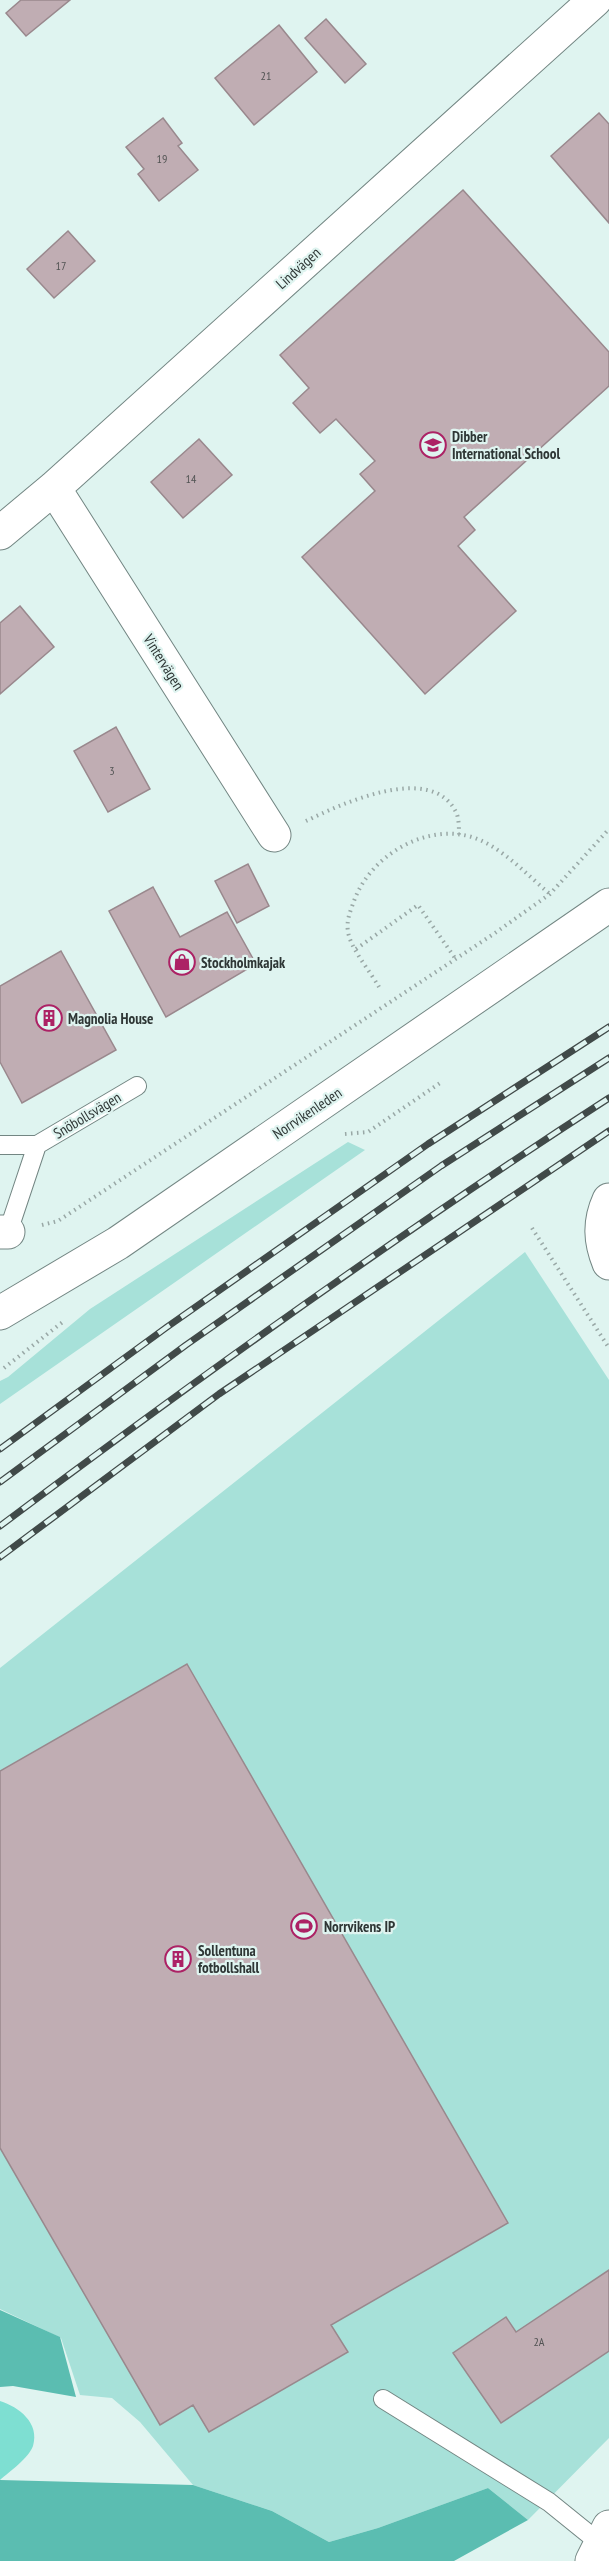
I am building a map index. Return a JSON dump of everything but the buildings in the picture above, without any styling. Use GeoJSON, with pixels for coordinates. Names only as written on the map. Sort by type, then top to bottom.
{"type":"FeatureCollection","features":[{"type":"Feature","properties":{"kind":"street","name":"Lindvägen"},"geometry":{"type":"LineString","coordinates":[[0,533],[54,488],[594,0]]}},
{"type":"Feature","properties":{"kind":"street","name":"Vintervägen"},"geometry":{"type":"LineString","coordinates":[[54,488],[274,835]]}},
{"type":"Feature","properties":{"kind":"street","name":"Norrvikenleden"},"geometry":{"type":"LineString","coordinates":[[0,1313],[118,1243],[609,905]]}},
{"type":"Feature","properties":{"kind":"street"},"geometry":{"type":"LineString","coordinates":[[605,1253],[603,1214],[609,1200]]}},
{"type":"Feature","properties":{"kind":"lane","name":"Snöbollsvägen"},"geometry":{"type":"LineString","coordinates":[[0,1145],[37,1145],[137,1086]]}},
{"type":"Feature","properties":{"kind":"lane","name":"Snöbollsvägen"},"geometry":{"type":"LineString","coordinates":[[4,1232],[37,1145]]}},
{"type":"Feature","properties":{"kind":"lane"},"geometry":{"type":"LineString","coordinates":[[383,2398],[541,2496],[602,2549]]}},
{"type":"Feature","properties":{"kind":"path"},"geometry":{"type":"LineString","coordinates":[[274,835],[345,802],[406,789],[425,789],[445,798],[457,813],[459,835]]}},
{"type":"Feature","properties":{"kind":"path"},"geometry":{"type":"LineString","coordinates":[[4,1232],[58,1221],[455,958],[549,894],[609,829]]}},
{"type":"Feature","properties":{"kind":"path"},"geometry":{"type":"LineString","coordinates":[[379,987],[349,936],[348,917],[360,884],[370,869],[386,856],[426,838],[447,833],[473,837],[496,849],[549,894]]}},
{"type":"Feature","properties":{"kind":"path"},"geometry":{"type":"LineString","coordinates":[[356,949],[418,905],[455,958]]}},
{"type":"Feature","properties":{"kind":"path"},"geometry":{"type":"LineString","coordinates":[[378,1125],[440,1083]]}},
{"type":"Feature","properties":{"kind":"path"},"geometry":{"type":"LineString","coordinates":[[532,1228],[609,1348]]}},
{"type":"Feature","properties":{"kind":"shaded area"},"geometry":{"type":"Polygon","coordinates":[[[348,1142],[365,1150],[0,1404],[0,1381],[8,1377],[90,1309],[348,1142]]]}},
{"type":"Feature","properties":{"kind":"shaded area","name":"Norrvikens IP"},"geometry":{"type":"Polygon","coordinates":[[[525,1252],[609,1380],[609,2438],[528,2520],[488,2488],[378,2528],[329,2542],[272,2511],[193,2485],[140,2422],[112,2398],[80,2395],[61,2338],[0,2309],[0,1668],[525,1252]]]}},
{"type":"Feature","properties":{"kind":"shaded area"},"geometry":{"type":"Polygon","coordinates":[[[0,2310],[60,2337],[76,2397],[13,2386],[0,2387],[0,2310]]]}},
{"type":"Feature","properties":{"kind":"shaded area"},"geometry":{"type":"Polygon","coordinates":[[[0,2401],[14,2407],[26,2417],[31,2423],[34,2438],[33,2446],[27,2456],[0,2480],[0,2401]]]}},
{"type":"Feature","properties":{"kind":"shaded area"},"geometry":{"type":"Polygon","coordinates":[[[0,2480],[193,2485],[272,2511],[329,2542],[378,2528],[488,2488],[528,2520],[454,2561],[0,2561],[0,2480]]]}},
{"type":"Feature","properties":{"kind":"railway"},"geometry":{"type":"LineString","coordinates":[[0,1449],[167,1327],[428,1144],[609,1027]]}},
{"type":"Feature","properties":{"kind":"railway"},"geometry":{"type":"LineString","coordinates":[[0,1482],[186,1345],[441,1166],[609,1058]]}},
{"type":"Feature","properties":{"kind":"railway"},"geometry":{"type":"LineString","coordinates":[[0,1526],[301,1307],[454,1201],[609,1098]]}},
{"type":"Feature","properties":{"kind":"railway"},"geometry":{"type":"LineString","coordinates":[[0,1557],[219,1394],[609,1131]]}},
{"type":"Feature","properties":{"kind":"place","name":"Dibber International School"},"geometry":{"type":"Point","coordinates":[433,445]}},
{"type":"Feature","properties":{"kind":"place","name":"Stockholmkajak"},"geometry":{"type":"Point","coordinates":[182,962]}},
{"type":"Feature","properties":{"kind":"place","name":"Magnolia House"},"geometry":{"type":"Point","coordinates":[49,1018]}},
{"type":"Feature","properties":{"kind":"place","name":"Norrvikens IP"},"geometry":{"type":"Point","coordinates":[304,1926]}},
{"type":"Feature","properties":{"kind":"place","name":"Sollentuna fotbollshall"},"geometry":{"type":"Point","coordinates":[178,1959]}}]}
